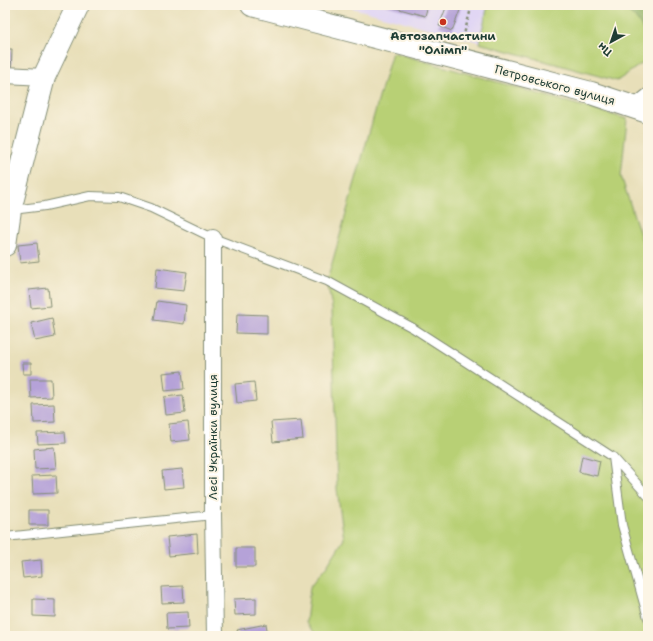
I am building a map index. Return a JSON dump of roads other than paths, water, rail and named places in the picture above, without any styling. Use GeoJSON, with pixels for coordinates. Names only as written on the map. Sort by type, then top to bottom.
{"type":"FeatureCollection","features":[{"type":"Feature","properties":{"kind":"main road"},"geometry":{"type":"LineString","coordinates":[[5,245],[10,210],[44,77],[78,5]]}},
{"type":"Feature","properties":{"kind":"main road","name":"Петровського вулиця"},"geometry":{"type":"LineString","coordinates":[[252,5],[591,94],[639,109]]}},
{"type":"Feature","properties":{"kind":"street"},"geometry":{"type":"LineString","coordinates":[[5,76],[44,77]]}},
{"type":"Feature","properties":{"kind":"street","name":"Лесі Українки вулиця"},"geometry":{"type":"LineString","coordinates":[[214,238],[213,515],[215,636]]}},
{"type":"Feature","properties":{"kind":"lane"},"geometry":{"type":"LineString","coordinates":[[639,109],[648,92]]}},
{"type":"Feature","properties":{"kind":"lane"},"geometry":{"type":"LineString","coordinates":[[10,210],[45,206],[90,196],[119,197],[151,208],[214,238],[327,281],[413,328],[613,457],[648,496]]}},
{"type":"Feature","properties":{"kind":"lane"},"geometry":{"type":"LineString","coordinates":[[613,457],[622,525],[648,618]]}},
{"type":"Feature","properties":{"kind":"lane"},"geometry":{"type":"LineString","coordinates":[[5,537],[213,515]]}},
{"type":"Feature","properties":{"kind":"place","name":"Автозапчастини \"Олімп\""},"geometry":{"type":"Point","coordinates":[443,22]}}]}
